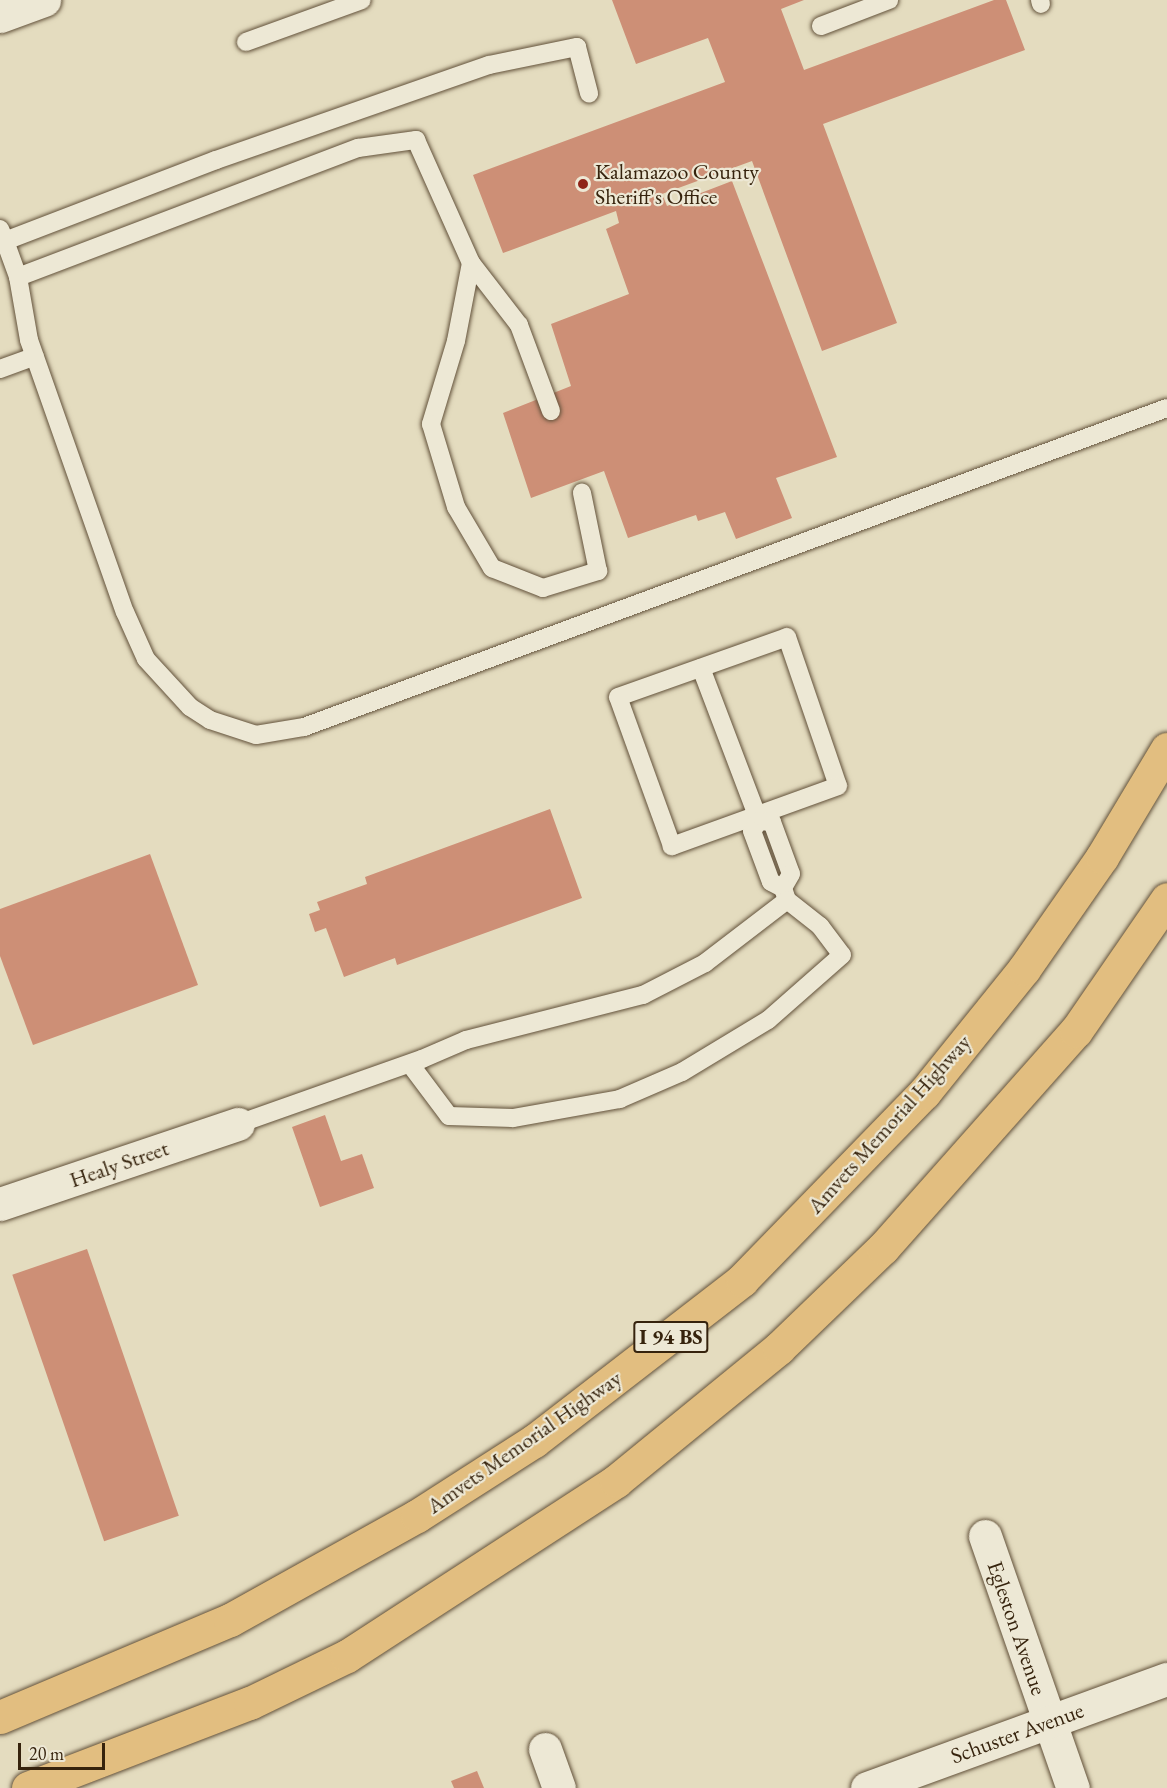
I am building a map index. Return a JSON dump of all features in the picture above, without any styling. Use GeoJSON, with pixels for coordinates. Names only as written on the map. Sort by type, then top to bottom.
{"type":"FeatureCollection","features":[{"type":"Feature","properties":{"kind":"highway","name":"Amvets Memorial Highway"},"geometry":{"type":"LineString","coordinates":[[0,1717],[230,1620],[417,1516],[534,1441],[742,1280],[916,1101],[1002,995],[1102,857],[1167,749]]}},
{"type":"Feature","properties":{"kind":"highway"},"geometry":{"type":"LineString","coordinates":[[28,1788],[250,1703],[347,1656],[616,1481],[779,1348],[883,1248],[1076,1031],[1167,899]]}},
{"type":"Feature","properties":{"kind":"street"},"geometry":{"type":"LineString","coordinates":[[0,16],[44,0]]}},
{"type":"Feature","properties":{"kind":"street","name":"Healy Street"},"geometry":{"type":"LineString","coordinates":[[0,1204],[238,1124]]}},
{"type":"Feature","properties":{"kind":"street","name":"Egleston Avenue"},"geometry":{"type":"LineString","coordinates":[[985,1536],[1048,1722],[1073,1788]]}},
{"type":"Feature","properties":{"kind":"street","name":"Schuster Avenue"},"geometry":{"type":"LineString","coordinates":[[867,1788],[1167,1679]]}},
{"type":"Feature","properties":{"kind":"street"},"geometry":{"type":"LineString","coordinates":[[545,1749],[559,1788]]}},
{"type":"Feature","properties":{"kind":"lane"},"geometry":{"type":"LineString","coordinates":[[246,42],[362,0]]}},
{"type":"Feature","properties":{"kind":"lane"},"geometry":{"type":"LineString","coordinates":[[821,26],[889,0]]}},
{"type":"Feature","properties":{"kind":"lane"},"geometry":{"type":"LineString","coordinates":[[589,93],[577,47],[489,65],[2,235],[18,277],[35,356],[125,612],[146,659],[190,707],[210,720],[256,735],[304,727],[1167,408]]}},
{"type":"Feature","properties":{"kind":"lane"},"geometry":{"type":"LineString","coordinates":[[18,277],[358,148],[416,140],[471,263],[519,325],[550,411]]}},
{"type":"Feature","properties":{"kind":"lane"},"geometry":{"type":"LineString","coordinates":[[471,263],[456,341],[431,424],[456,507],[492,568],[543,588],[598,571],[582,493]]}},
{"type":"Feature","properties":{"kind":"lane"},"geometry":{"type":"LineString","coordinates":[[0,369],[35,356]]}},
{"type":"Feature","properties":{"kind":"lane"},"geometry":{"type":"LineString","coordinates":[[787,638],[838,786],[758,818],[672,846],[618,697],[787,638]]}},
{"type":"Feature","properties":{"kind":"lane"},"geometry":{"type":"LineString","coordinates":[[410,1064],[449,1116],[513,1118],[620,1099],[682,1071],[768,1020],[842,955],[820,926],[771,882],[752,831],[758,818],[701,668]]}},
{"type":"Feature","properties":{"kind":"lane"},"geometry":{"type":"LineString","coordinates":[[238,1124],[410,1064],[466,1040],[643,995],[705,963],[785,894]]}},
{"type":"Feature","properties":{"kind":"building"},"geometry":{"type":"Polygon","coordinates":[[[612,0],[804,0],[781,9],[804,70],[994,0],[1006,0],[1025,50],[823,124],[897,323],[822,351],[752,161],[662,194],[667,206],[732,181],[837,457],[776,478],[792,518],[736,539],[725,512],[698,521],[696,515],[628,538],[604,471],[531,498],[503,413],[571,386],[551,324],[629,294],[606,229],[619,223],[616,211],[503,253],[473,175],[725,82],[708,38],[636,64],[612,0]]]}},
{"type":"Feature","properties":{"kind":"building"},"geometry":{"type":"Polygon","coordinates":[[[550,809],[582,898],[397,965],[395,958],[344,977],[326,928],[315,932],[309,914],[320,910],[317,902],[367,884],[365,877],[550,809]]]}},
{"type":"Feature","properties":{"kind":"building"},"geometry":{"type":"Polygon","coordinates":[[[150,854],[198,985],[33,1045],[0,956],[0,909],[150,854]]]}},
{"type":"Feature","properties":{"kind":"building"},"geometry":{"type":"Polygon","coordinates":[[[325,1115],[341,1161],[362,1154],[374,1188],[320,1207],[292,1127],[325,1115]]]}},
{"type":"Feature","properties":{"kind":"building"},"geometry":{"type":"Polygon","coordinates":[[[87,1249],[179,1516],[104,1541],[12,1275],[87,1249]]]}},
{"type":"Feature","properties":{"kind":"building"},"geometry":{"type":"Polygon","coordinates":[[[477,1771],[484,1788],[454,1788],[451,1781],[477,1771]]]}},
{"type":"Feature","properties":{"kind":"place","name":"Kalamazoo County Sheriff's Office"},"geometry":{"type":"Point","coordinates":[583,184]}}]}
